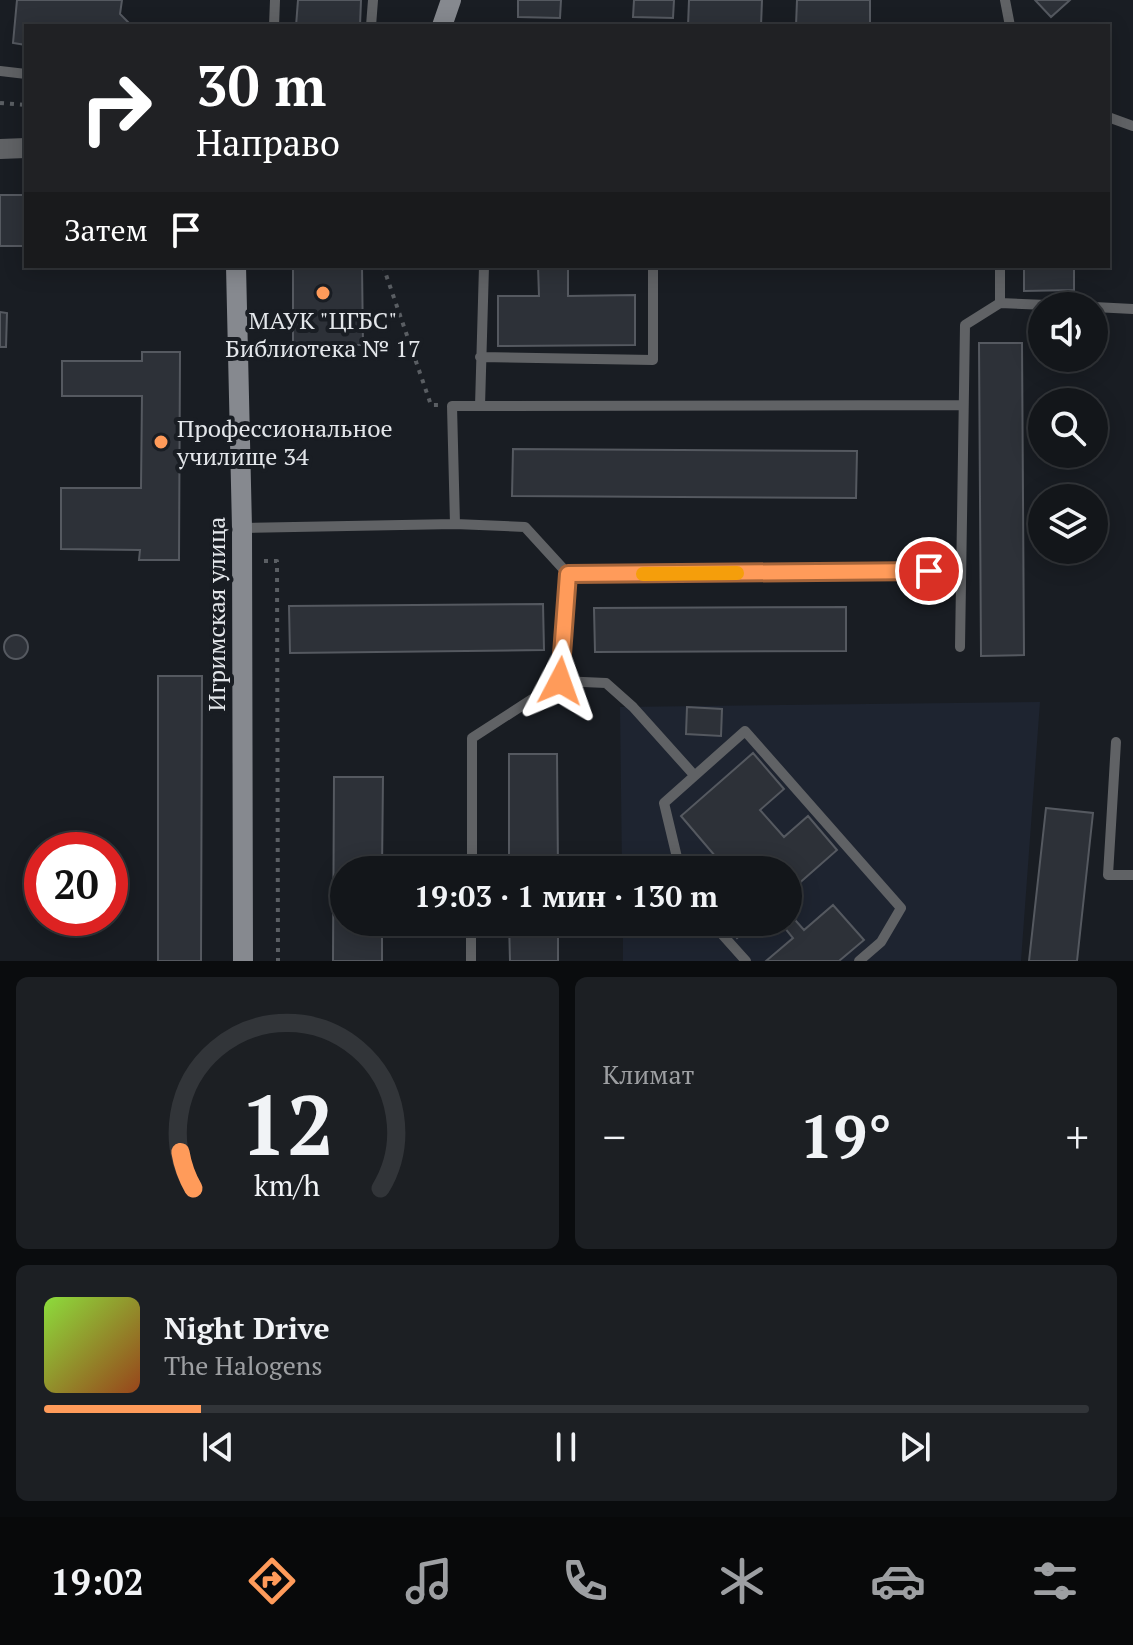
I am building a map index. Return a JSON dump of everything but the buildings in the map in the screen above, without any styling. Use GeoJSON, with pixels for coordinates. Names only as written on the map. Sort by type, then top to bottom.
{"type":"FeatureCollection","features":[{"type":"Feature","properties":{"kind":"street"},"geometry":{"type":"LineString","coordinates":[[443,24],[451,0]]}},
{"type":"Feature","properties":{"kind":"street"},"geometry":{"type":"LineString","coordinates":[[0,149],[24,148]]}},
{"type":"Feature","properties":{"kind":"street","name":"Игримская улица"},"geometry":{"type":"LineString","coordinates":[[236,268],[242,528],[243,961]]}},
{"type":"Feature","properties":{"kind":"lane"},"geometry":{"type":"LineString","coordinates":[[274,24],[275,0]]}},
{"type":"Feature","properties":{"kind":"lane"},"geometry":{"type":"LineString","coordinates":[[371,24],[373,0]]}},
{"type":"Feature","properties":{"kind":"lane"},"geometry":{"type":"LineString","coordinates":[[1005,0],[1010,24]]}},
{"type":"Feature","properties":{"kind":"lane"},"geometry":{"type":"LineString","coordinates":[[0,71],[24,74]]}},
{"type":"Feature","properties":{"kind":"lane"},"geometry":{"type":"LineString","coordinates":[[1110,118],[1133,126]]}},
{"type":"Feature","properties":{"kind":"lane"},"geometry":{"type":"LineString","coordinates":[[480,406],[484,268]]}},
{"type":"Feature","properties":{"kind":"lane"},"geometry":{"type":"LineString","coordinates":[[480,357],[653,360],[653,268]]}},
{"type":"Feature","properties":{"kind":"lane"},"geometry":{"type":"LineString","coordinates":[[1000,268],[1000,303]]}},
{"type":"Feature","properties":{"kind":"lane"},"geometry":{"type":"LineString","coordinates":[[960,647],[961,405],[965,325],[1000,303],[1028,304]]}},
{"type":"Feature","properties":{"kind":"lane"},"geometry":{"type":"LineString","coordinates":[[1108,308],[1133,309]]}},
{"type":"Feature","properties":{"kind":"lane"},"geometry":{"type":"LineString","coordinates":[[455,524],[452,406],[961,405]]}},
{"type":"Feature","properties":{"kind":"lane"},"geometry":{"type":"LineString","coordinates":[[242,528],[455,524],[525,527],[568,574],[560,681]]}},
{"type":"Feature","properties":{"kind":"lane"},"geometry":{"type":"LineString","coordinates":[[568,574],[959,571]]}},
{"type":"Feature","properties":{"kind":"lane"},"geometry":{"type":"LineString","coordinates":[[472,856],[472,738],[560,681],[606,683],[633,707],[694,775]]}},
{"type":"Feature","properties":{"kind":"lane"},"geometry":{"type":"LineString","coordinates":[[677,856],[664,803],[745,731],[901,908],[881,942],[859,961]]}},
{"type":"Feature","properties":{"kind":"lane"},"geometry":{"type":"LineString","coordinates":[[1116,742],[1108,875],[1133,875]]}},
{"type":"Feature","properties":{"kind":"lane"},"geometry":{"type":"LineString","coordinates":[[471,936],[471,961]]}},
{"type":"Feature","properties":{"kind":"lane"},"geometry":{"type":"LineString","coordinates":[[724,936],[746,961]]}},
{"type":"Feature","properties":{"kind":"path"},"geometry":{"type":"LineString","coordinates":[[0,103],[24,105]]}},
{"type":"Feature","properties":{"kind":"path"},"geometry":{"type":"LineString","coordinates":[[384,268],[431,405],[452,406]]}},
{"type":"Feature","properties":{"kind":"shaded area"},"geometry":{"type":"Polygon","coordinates":[[[1040,702],[1021,961],[623,961],[623,936],[802,936],[802,856],[622,856],[620,707],[1040,702]]]}},
{"type":"Feature","properties":{"kind":"slow traffic"},"geometry":{"type":"LineString","coordinates":[[643,574],[737,573]]}},
{"type":"Feature","properties":{"kind":"place","name":"МАУК \"ЦГБС\" Библиотека № 17"},"geometry":{"type":"Point","coordinates":[323,293]}},
{"type":"Feature","properties":{"kind":"place","name":"Профессиональное училище 34"},"geometry":{"type":"Point","coordinates":[161,442]}},
{"type":"Feature","properties":{"kind":"route"},"geometry":{"type":"LineString","coordinates":[[560,681],[568,574],[929,571]]}}]}
